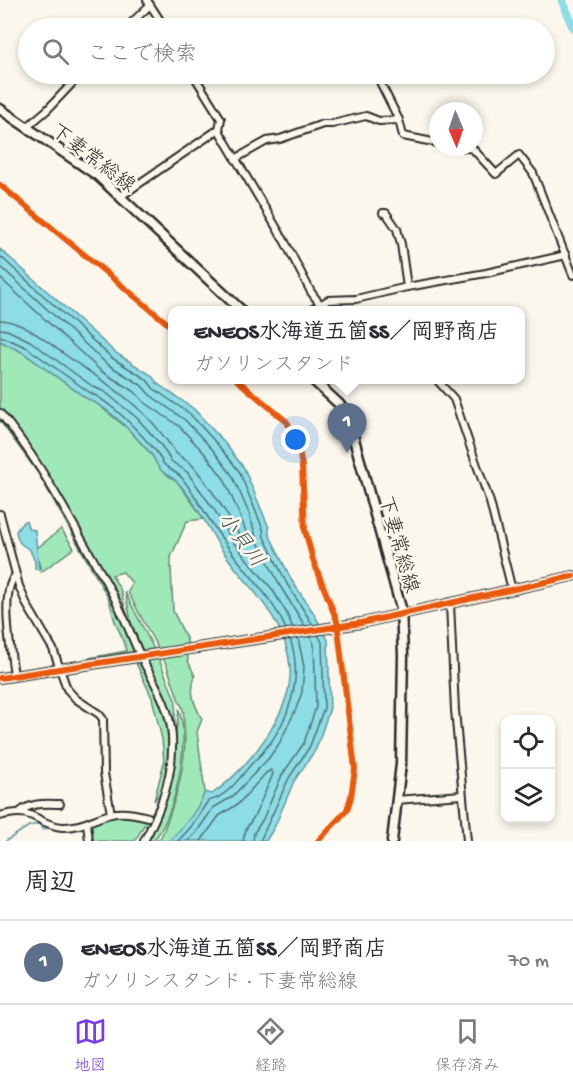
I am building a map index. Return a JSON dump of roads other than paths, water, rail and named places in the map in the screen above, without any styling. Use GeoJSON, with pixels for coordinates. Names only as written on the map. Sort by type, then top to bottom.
{"type":"FeatureCollection","features":[{"type":"Feature","properties":{"kind":"main road","name":"下妻常総線"},"geometry":{"type":"LineString","coordinates":[[0,110],[98,176],[237,306]]}},
{"type":"Feature","properties":{"kind":"main road","name":"下妻常総線"},"geometry":{"type":"LineString","coordinates":[[317,384],[347,414],[402,615],[401,764],[392,841]]}},
{"type":"Feature","properties":{"kind":"street"},"geometry":{"type":"LineString","coordinates":[[135,18],[149,3],[159,18]]}},
{"type":"Feature","properties":{"kind":"street"},"geometry":{"type":"LineString","coordinates":[[27,127],[72,84]]}},
{"type":"Feature","properties":{"kind":"street"},"geometry":{"type":"LineString","coordinates":[[199,84],[221,119],[219,129],[235,159],[285,242],[311,292],[324,306]]}},
{"type":"Feature","properties":{"kind":"street"},"geometry":{"type":"LineString","coordinates":[[381,84],[394,108],[403,136],[429,141]]}},
{"type":"Feature","properties":{"kind":"street"},"geometry":{"type":"LineString","coordinates":[[235,159],[267,141],[324,124],[366,116],[379,121],[399,120]]}},
{"type":"Feature","properties":{"kind":"street"},"geometry":{"type":"LineString","coordinates":[[121,196],[219,129]]}},
{"type":"Feature","properties":{"kind":"street"},"geometry":{"type":"LineString","coordinates":[[479,156],[496,174],[519,155],[533,174],[573,275]]}},
{"type":"Feature","properties":{"kind":"street"},"geometry":{"type":"LineString","coordinates":[[383,213],[386,213],[397,229],[407,287]]}},
{"type":"Feature","properties":{"kind":"street"},"geometry":{"type":"LineString","coordinates":[[317,306],[328,300],[356,299],[566,255]]}},
{"type":"Feature","properties":{"kind":"street"},"geometry":{"type":"LineString","coordinates":[[441,384],[454,399],[490,502],[512,590]]}},
{"type":"Feature","properties":{"kind":"street"},"geometry":{"type":"LineString","coordinates":[[0,413],[24,443],[53,490],[116,601],[160,690],[172,737],[171,761],[167,786],[160,808],[144,841]]}},
{"type":"Feature","properties":{"kind":"street"},"geometry":{"type":"LineString","coordinates":[[0,514],[15,576],[27,605],[52,649],[64,684],[80,703],[99,714],[103,719],[104,773],[111,814]]}},
{"type":"Feature","properties":{"kind":"street"},"geometry":{"type":"LineString","coordinates":[[0,552],[8,551]]}},
{"type":"Feature","properties":{"kind":"street"},"geometry":{"type":"LineString","coordinates":[[14,675],[6,598],[10,582],[15,576]]}},
{"type":"Feature","properties":{"kind":"street"},"geometry":{"type":"LineString","coordinates":[[0,678],[333,628],[402,615],[573,576]]}},
{"type":"Feature","properties":{"kind":"street"},"geometry":{"type":"LineString","coordinates":[[450,604],[455,710],[467,841]]}},
{"type":"Feature","properties":{"kind":"street"},"geometry":{"type":"LineString","coordinates":[[396,800],[462,795]]}},
{"type":"Feature","properties":{"kind":"street"},"geometry":{"type":"LineString","coordinates":[[20,812],[25,807],[37,804],[60,804]]}},
{"type":"Feature","properties":{"kind":"street"},"geometry":{"type":"LineString","coordinates":[[0,816],[20,812],[60,826],[87,823],[111,814],[148,817]]}},
{"type":"Feature","properties":{"kind":"street"},"geometry":{"type":"LineString","coordinates":[[87,823],[89,841]]}},
{"type":"Feature","properties":{"kind":"water","name":"小貝川"},"geometry":{"type":"Polygon","coordinates":[[[0,249],[116,353],[151,375],[158,384],[194,409],[223,441],[244,468],[269,528],[269,534],[292,581],[328,640],[330,708],[316,749],[294,781],[275,826],[266,841],[169,841],[190,818],[205,792],[212,794],[239,771],[253,755],[276,720],[289,684],[290,667],[281,632],[263,603],[230,562],[188,494],[157,466],[152,456],[129,430],[104,408],[86,398],[22,352],[0,341],[0,249]]]}},
{"type":"Feature","properties":{"kind":"water"},"geometry":{"type":"Polygon","coordinates":[[[24,521],[29,529],[35,530],[39,570],[35,569],[30,550],[22,545],[18,538],[16,531],[24,521]]]}},
{"type":"Feature","properties":{"kind":"waterway"},"geometry":{"type":"LineString","coordinates":[[562,0],[573,27]]}},
{"type":"Feature","properties":{"kind":"waterway"},"geometry":{"type":"LineString","coordinates":[[6,841],[29,826],[39,824],[44,830],[50,826]]}},
{"type":"Feature","properties":{"kind":"place","name":"ENEOS水海道五箇SS／岡野商店"},"geometry":{"type":"Point","coordinates":[347,453]}}]}
